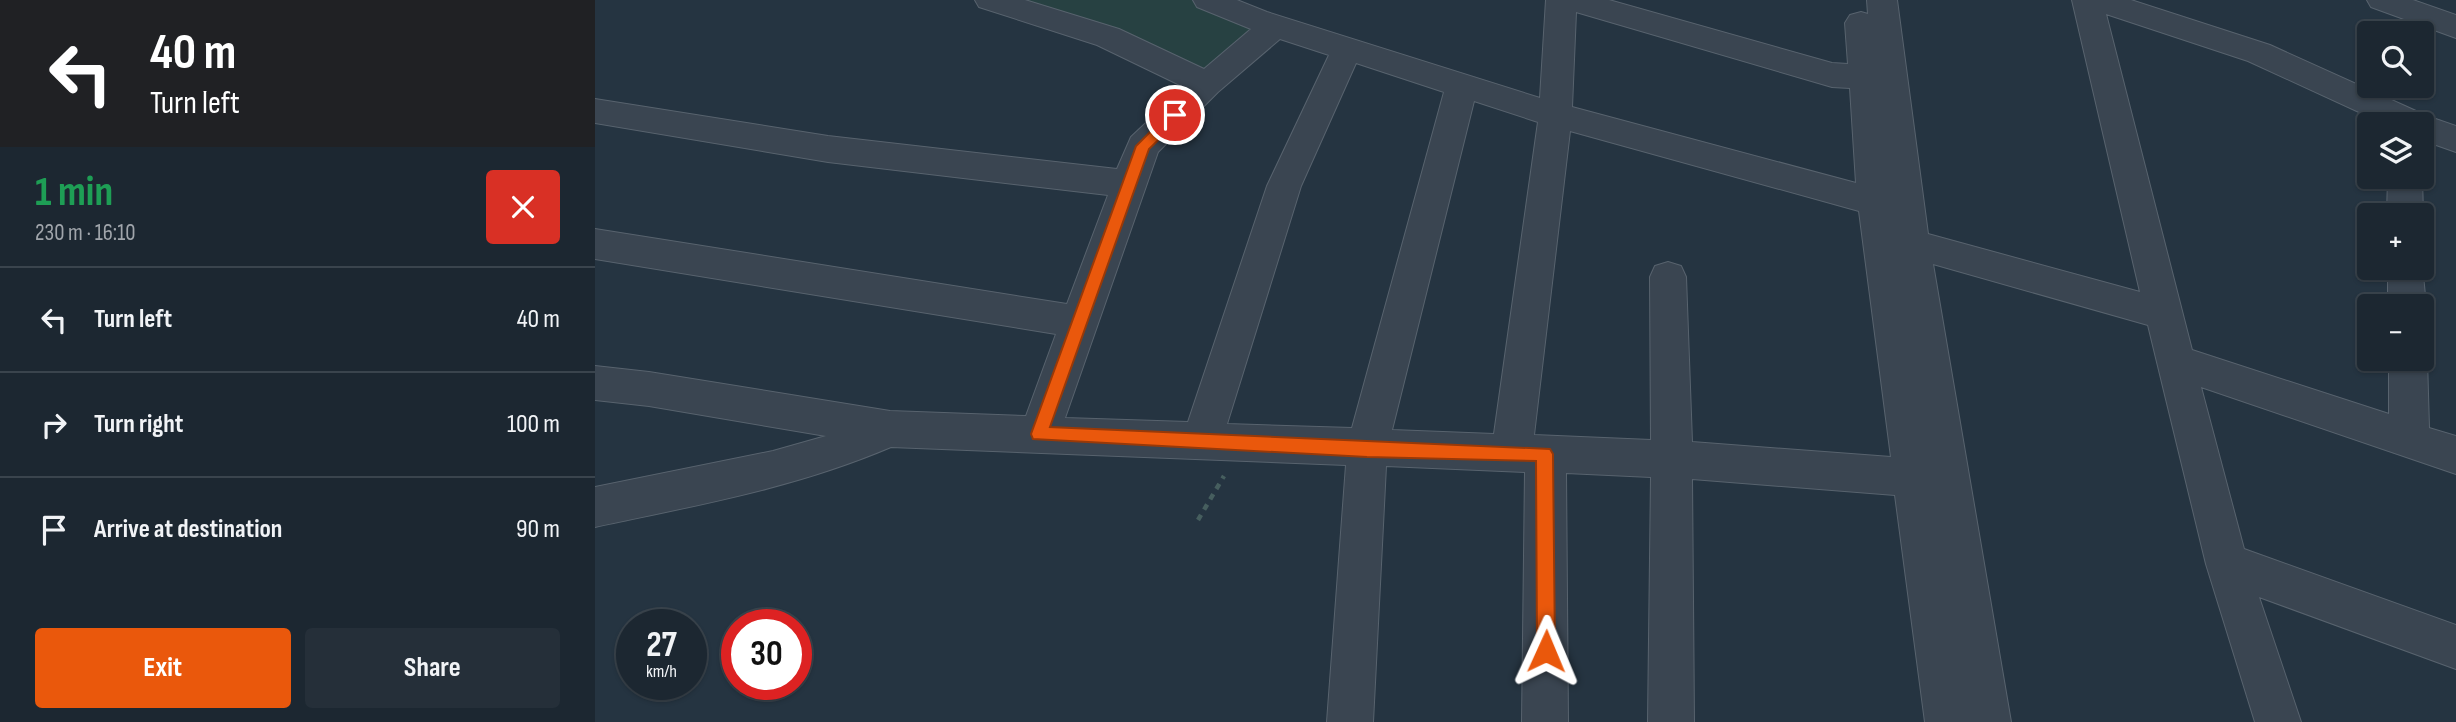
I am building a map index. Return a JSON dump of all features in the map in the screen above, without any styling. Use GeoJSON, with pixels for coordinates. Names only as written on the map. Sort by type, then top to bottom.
{"type":"FeatureCollection","features":[{"type":"Feature","properties":{"kind":"street"},"geometry":{"type":"LineString","coordinates":[[990,0],[1108,37],[1207,84]]}},
{"type":"Feature","properties":{"kind":"street"},"geometry":{"type":"LineString","coordinates":[[1208,0],[1275,26],[1347,49],[1898,219],[2164,314]]}},
{"type":"Feature","properties":{"kind":"street"},"geometry":{"type":"LineString","coordinates":[[1545,722],[1547,603],[1528,453],[1555,115],[1561,0]]}},
{"type":"Feature","properties":{"kind":"street"},"geometry":{"type":"LineString","coordinates":[[1572,0],[1667,13],[1832,75],[1865,77]]}},
{"type":"Feature","properties":{"kind":"street"},"geometry":{"type":"LineString","coordinates":[[1859,0],[1865,77],[1898,219],[1932,481],[1988,722]]}},
{"type":"Feature","properties":{"kind":"street"},"geometry":{"type":"LineString","coordinates":[[1882,0],[1898,219],[1932,481],[1948,722]]}},
{"type":"Feature","properties":{"kind":"street"},"geometry":{"type":"LineString","coordinates":[[2087,0],[2227,564],[2278,722]]}},
{"type":"Feature","properties":{"kind":"street"},"geometry":{"type":"LineString","coordinates":[[2097,0],[2259,53],[2385,112]]}},
{"type":"Feature","properties":{"kind":"street"},"geometry":{"type":"LineString","coordinates":[[2382,0],[2456,27]]}},
{"type":"Feature","properties":{"kind":"street"},"geometry":{"type":"LineString","coordinates":[[1039,434],[1143,146],[1207,84],[1275,26]]}},
{"type":"Feature","properties":{"kind":"street"},"geometry":{"type":"LineString","coordinates":[[1202,440],[1284,186],[1347,49]]}},
{"type":"Feature","properties":{"kind":"street"},"geometry":{"type":"LineString","coordinates":[[1350,722],[1367,450],[1462,85]]}},
{"type":"Feature","properties":{"kind":"street"},"geometry":{"type":"LineString","coordinates":[[595,111],[828,149],[1128,184]]}},
{"type":"Feature","properties":{"kind":"street"},"geometry":{"type":"LineString","coordinates":[[2434,132],[2456,139]]}},
{"type":"Feature","properties":{"kind":"street"},"geometry":{"type":"LineString","coordinates":[[595,244],[737,270],[1079,322]]}},
{"type":"Feature","properties":{"kind":"street"},"geometry":{"type":"LineString","coordinates":[[1668,277],[1672,459],[1671,722]]}},
{"type":"Feature","properties":{"kind":"street"},"geometry":{"type":"LineString","coordinates":[[2175,361],[2456,455]]}},
{"type":"Feature","properties":{"kind":"street"},"geometry":{"type":"LineString","coordinates":[[2408,371],[2409,440]]}},
{"type":"Feature","properties":{"kind":"street"},"geometry":{"type":"LineString","coordinates":[[595,383],[649,389],[890,429],[1202,440],[1367,450],[1672,459],[1932,481]]}},
{"type":"Feature","properties":{"kind":"street"},"geometry":{"type":"LineString","coordinates":[[595,507],[773,470],[832,453],[890,429]]}},
{"type":"Feature","properties":{"kind":"street"},"geometry":{"type":"LineString","coordinates":[[2227,564],[2456,647]]}},
{"type":"Feature","properties":{"kind":"path"},"geometry":{"type":"LineString","coordinates":[[1198,520],[1243,442]]}},
{"type":"Feature","properties":{"kind":"green space"},"geometry":{"type":"Polygon","coordinates":[[[990,0],[1208,0],[1275,26],[1207,84],[990,0]]]}},
{"type":"Feature","properties":{"kind":"route"},"geometry":{"type":"LineString","coordinates":[[1175,115],[1143,146],[1039,434],[1367,450],[1545,454],[1546,651]]}}]}
